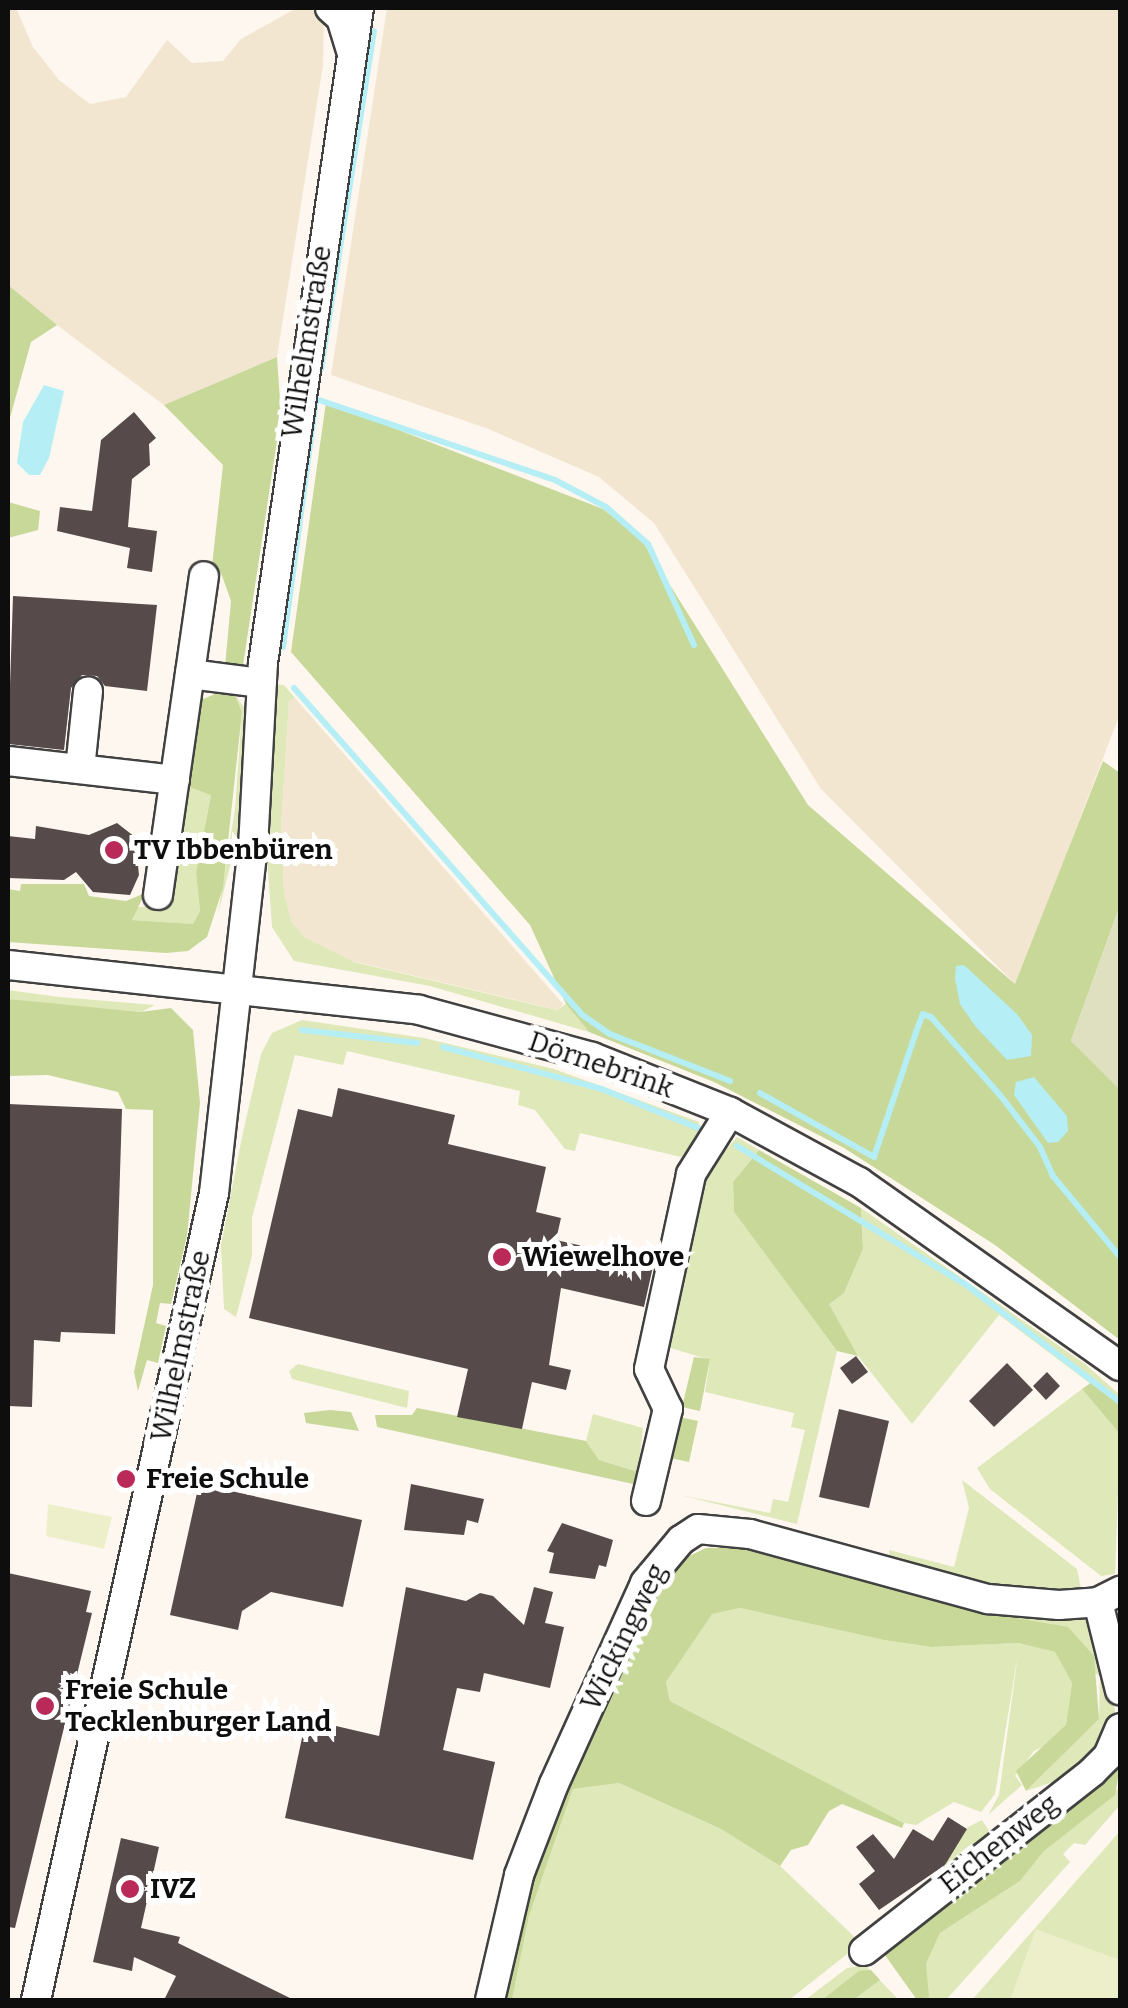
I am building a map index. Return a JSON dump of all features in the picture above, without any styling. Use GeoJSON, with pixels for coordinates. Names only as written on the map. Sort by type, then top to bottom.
{"type":"FeatureCollection","features":[{"type":"Feature","properties":{"kind":"street"},"geometry":{"type":"LineString","coordinates":[[330,8],[341,18],[351,51]]}},
{"type":"Feature","properties":{"kind":"street","name":"Wilhelmstraße"},"geometry":{"type":"LineString","coordinates":[[36,2000],[214,1193],[239,988],[261,682],[359,8]]}},
{"type":"Feature","properties":{"kind":"street"},"geometry":{"type":"LineString","coordinates":[[158,895],[204,576]]}},
{"type":"Feature","properties":{"kind":"street"},"geometry":{"type":"LineString","coordinates":[[190,674],[261,682]]}},
{"type":"Feature","properties":{"kind":"street"},"geometry":{"type":"LineString","coordinates":[[80,770],[88,691]]}},
{"type":"Feature","properties":{"kind":"street"},"geometry":{"type":"LineString","coordinates":[[8,761],[175,780]]}},
{"type":"Feature","properties":{"kind":"street","name":"Dörnebrink"},"geometry":{"type":"LineString","coordinates":[[8,964],[419,1010],[592,1057],[730,1112],[859,1182],[1120,1366]]}},
{"type":"Feature","properties":{"kind":"street"},"geometry":{"type":"LineString","coordinates":[[646,1501],[668,1409],[650,1370],[691,1174],[730,1112]]}},
{"type":"Feature","properties":{"kind":"street","name":"Wickingweg"},"geometry":{"type":"LineString","coordinates":[[490,2000],[519,1876],[554,1784],[646,1583],[680,1540],[698,1529],[750,1534],[988,1598],[1109,1597]]}},
{"type":"Feature","properties":{"kind":"street"},"geometry":{"type":"LineString","coordinates":[[1109,1597],[1120,1690]]}},
{"type":"Feature","properties":{"kind":"street","name":"Eichenweg"},"geometry":{"type":"LineString","coordinates":[[864,1950],[1092,1772],[1120,1732]]}},
{"type":"Feature","properties":{"kind":"shaded area"},"geometry":{"type":"Polygon","coordinates":[[[8,8],[16,8],[33,47],[59,80],[90,104],[126,97],[167,40],[192,63],[223,61],[241,39],[293,10],[276,8],[324,8],[323,65],[277,357],[164,405],[10,290],[8,8]]]}},
{"type":"Feature","properties":{"kind":"shaded area"},"geometry":{"type":"Polygon","coordinates":[[[387,8],[1120,8],[1120,714],[1016,985],[821,789],[654,523],[599,477],[486,428],[331,375],[387,8]]]}},
{"type":"Feature","properties":{"kind":"shaded area"},"geometry":{"type":"Polygon","coordinates":[[[295,698],[563,1004],[558,1010],[348,960],[304,937],[291,921],[284,891],[281,828],[289,699],[295,698]]]}},
{"type":"Feature","properties":{"kind":"green space"},"geometry":{"type":"Polygon","coordinates":[[[8,285],[57,325],[31,342],[8,425],[8,285]]]}},
{"type":"Feature","properties":{"kind":"green space"},"geometry":{"type":"Polygon","coordinates":[[[277,357],[281,414],[242,672],[225,667],[231,601],[221,573],[212,566],[223,465],[164,405],[277,357]]]}},
{"type":"Feature","properties":{"kind":"green space"},"geometry":{"type":"Polygon","coordinates":[[[326,402],[603,509],[641,539],[808,805],[1015,984],[1103,761],[1120,773],[1120,905],[1071,1041],[1120,1084],[1120,1340],[995,1245],[844,1148],[714,1082],[589,1032],[566,1004],[530,925],[291,652],[326,402]]]}},
{"type":"Feature","properties":{"kind":"green space"},"geometry":{"type":"Polygon","coordinates":[[[8,502],[40,511],[38,530],[8,538],[8,502]]]}},
{"type":"Feature","properties":{"kind":"green space"},"geometry":{"type":"Polygon","coordinates":[[[272,684],[284,685],[295,698],[289,700],[281,828],[284,891],[291,921],[304,937],[354,962],[557,1010],[566,1004],[589,1032],[430,986],[294,961],[272,927],[266,841],[272,684]]]}},
{"type":"Feature","properties":{"kind":"green space"},"geometry":{"type":"Polygon","coordinates":[[[215,694],[235,695],[242,712],[223,888],[207,937],[188,951],[166,953],[8,942],[8,889],[20,891],[21,884],[84,884],[89,896],[126,901],[145,893],[132,920],[193,924],[200,911],[196,872],[211,795],[190,787],[194,703],[215,694]]]}},
{"type":"Feature","properties":{"kind":"green space"},"geometry":{"type":"Polygon","coordinates":[[[235,695],[246,710],[242,819],[218,914],[235,809],[242,712],[235,695]]]}},
{"type":"Feature","properties":{"kind":"green space"},"geometry":{"type":"Polygon","coordinates":[[[183,763],[211,795],[196,872],[200,911],[193,924],[132,920],[137,907],[167,907],[172,898],[186,791],[183,763]]]}},
{"type":"Feature","properties":{"kind":"green space"},"geometry":{"type":"Polygon","coordinates":[[[1120,905],[1120,1090],[1071,1041],[1120,905]]]}},
{"type":"Feature","properties":{"kind":"green space"},"geometry":{"type":"Polygon","coordinates":[[[8,990],[155,1005],[141,1012],[38,1003],[8,999],[8,990]]]}},
{"type":"Feature","properties":{"kind":"green space"},"geometry":{"type":"Polygon","coordinates":[[[8,999],[140,1012],[171,1008],[193,1030],[200,1103],[187,1236],[171,1304],[160,1303],[156,1323],[166,1326],[158,1363],[147,1360],[138,1391],[134,1372],[153,1285],[153,1110],[126,1109],[118,1092],[48,1075],[8,1076],[8,999]]]}},
{"type":"Feature","properties":{"kind":"green space"},"geometry":{"type":"Polygon","coordinates":[[[302,1020],[424,1038],[554,1069],[699,1122],[701,1135],[681,1157],[580,1133],[575,1151],[565,1149],[535,1110],[518,1105],[520,1091],[347,1051],[343,1065],[295,1055],[252,1218],[252,1256],[236,1317],[224,1309],[221,1245],[242,1137],[261,1054],[272,1033],[302,1020]]]}},
{"type":"Feature","properties":{"kind":"green space"},"geometry":{"type":"Polygon","coordinates":[[[737,1137],[759,1150],[733,1182],[734,1212],[837,1351],[797,1524],[680,1495],[770,1513],[773,1499],[788,1502],[805,1430],[791,1427],[794,1413],[705,1392],[710,1360],[664,1346],[703,1176],[737,1137]]]}},
{"type":"Feature","properties":{"kind":"green space"},"geometry":{"type":"Polygon","coordinates":[[[759,1150],[861,1208],[863,1249],[844,1293],[829,1304],[858,1356],[837,1351],[734,1212],[733,1182],[759,1150]]]}},
{"type":"Feature","properties":{"kind":"green space"},"geometry":{"type":"Polygon","coordinates":[[[861,1208],[1085,1364],[1120,1395],[1120,1406],[999,1315],[912,1424],[858,1356],[828,1303],[844,1293],[863,1249],[861,1208]]]}},
{"type":"Feature","properties":{"kind":"green space"},"geometry":{"type":"Polygon","coordinates":[[[694,1357],[710,1359],[700,1411],[682,1407],[694,1357]]]}},
{"type":"Feature","properties":{"kind":"green space"},"geometry":{"type":"Polygon","coordinates":[[[298,1364],[409,1391],[407,1408],[292,1379],[289,1371],[298,1364]]]}},
{"type":"Feature","properties":{"kind":"green space"},"geometry":{"type":"Polygon","coordinates":[[[1092,1382],[1120,1406],[1120,1434],[1082,1389],[1092,1382]]]}},
{"type":"Feature","properties":{"kind":"green space"},"geometry":{"type":"Polygon","coordinates":[[[1082,1389],[1120,1434],[1115,1574],[1101,1576],[990,1489],[977,1468],[1082,1389]]]}},
{"type":"Feature","properties":{"kind":"green space"},"geometry":{"type":"Polygon","coordinates":[[[417,1408],[586,1441],[599,1460],[638,1472],[633,1484],[377,1427],[375,1415],[412,1415],[417,1408]]]}},
{"type":"Feature","properties":{"kind":"green space"},"geometry":{"type":"Polygon","coordinates":[[[351,1412],[359,1431],[306,1423],[304,1413],[351,1412]]]}},
{"type":"Feature","properties":{"kind":"green space"},"geometry":{"type":"Polygon","coordinates":[[[593,1414],[643,1428],[638,1472],[599,1460],[586,1441],[593,1414]]]}},
{"type":"Feature","properties":{"kind":"green space"},"geometry":{"type":"Polygon","coordinates":[[[679,1417],[698,1421],[689,1462],[670,1458],[679,1417]]]}},
{"type":"Feature","properties":{"kind":"green space"},"geometry":{"type":"Polygon","coordinates":[[[962,1480],[1077,1569],[1081,1589],[1008,1589],[890,1561],[889,1550],[954,1567],[969,1508],[962,1480]]]}},
{"type":"Feature","properties":{"kind":"green space"},"geometry":{"type":"Polygon","coordinates":[[[48,1504],[112,1517],[104,1549],[46,1536],[48,1504]]]}},
{"type":"Feature","properties":{"kind":"green space"},"geometry":{"type":"Polygon","coordinates":[[[706,1548],[741,1548],[988,1613],[1068,1627],[1094,1656],[1099,1719],[1026,1791],[1016,1771],[1066,1725],[1072,1683],[1055,1652],[1018,1643],[931,1647],[740,1608],[712,1614],[666,1682],[670,1701],[904,1823],[902,1828],[842,1804],[829,1811],[808,1845],[791,1850],[780,1866],[721,1829],[619,1783],[573,1789],[529,1916],[512,2000],[501,2000],[547,1830],[656,1588],[679,1561],[706,1548]]]}},
{"type":"Feature","properties":{"kind":"green space"},"geometry":{"type":"Polygon","coordinates":[[[740,1608],[931,1647],[1018,1643],[1055,1652],[1072,1683],[1066,1725],[1054,1741],[1034,1751],[1015,1776],[1022,1785],[988,1815],[999,1795],[1018,1654],[995,1794],[981,1812],[954,1802],[916,1825],[904,1823],[670,1701],[666,1682],[711,1614],[740,1608]]]}},
{"type":"Feature","properties":{"kind":"green space"},"geometry":{"type":"Polygon","coordinates":[[[988,1613],[1083,1617],[1092,1625],[1115,1710],[1111,1735],[1065,1778],[1026,1791],[1099,1719],[1100,1676],[988,1613]]]}},
{"type":"Feature","properties":{"kind":"green space"},"geometry":{"type":"Polygon","coordinates":[[[1120,1766],[1115,1795],[1044,1851],[1020,1881],[940,1933],[926,1964],[929,1997],[917,2000],[880,1948],[1120,1766]]]}},
{"type":"Feature","properties":{"kind":"green space"},"geometry":{"type":"Polygon","coordinates":[[[619,1783],[721,1829],[780,1866],[861,1943],[789,2000],[512,2000],[529,1916],[573,1789],[619,1783]]]}},
{"type":"Feature","properties":{"kind":"green space"},"geometry":{"type":"Polygon","coordinates":[[[1120,1787],[1120,1805],[1085,1845],[1074,1843],[1063,1854],[1070,1862],[946,2000],[926,2000],[926,1964],[940,1933],[1020,1881],[1044,1851],[1120,1787]]]}},
{"type":"Feature","properties":{"kind":"green space"},"geometry":{"type":"Polygon","coordinates":[[[982,1820],[996,1841],[947,1878],[940,1873],[968,1827],[982,1820]]]}},
{"type":"Feature","properties":{"kind":"green space"},"geometry":{"type":"Polygon","coordinates":[[[1120,1831],[1120,2000],[972,2000],[1120,1831]]]}},
{"type":"Feature","properties":{"kind":"green space"},"geometry":{"type":"Polygon","coordinates":[[[1036,1929],[1120,1960],[1120,2000],[1010,2000],[1036,1929]]]}},
{"type":"Feature","properties":{"kind":"green space"},"geometry":{"type":"Polygon","coordinates":[[[865,1965],[899,2000],[805,2000],[847,1968],[865,1965]]]}},
{"type":"Feature","properties":{"kind":"green space"},"geometry":{"type":"Polygon","coordinates":[[[871,1970],[880,1980],[853,2000],[822,2000],[859,1971],[871,1970]]]}},
{"type":"Feature","properties":{"kind":"water"},"geometry":{"type":"Polygon","coordinates":[[[44,385],[64,391],[49,458],[40,475],[29,475],[17,463],[23,422],[44,385]]]}},
{"type":"Feature","properties":{"kind":"water"},"geometry":{"type":"Polygon","coordinates":[[[964,965],[1017,1014],[1032,1035],[1031,1056],[1007,1060],[975,1026],[960,1004],[955,979],[956,966],[964,965]]]}},
{"type":"Feature","properties":{"kind":"water"},"geometry":{"type":"Polygon","coordinates":[[[1034,1077],[1067,1116],[1068,1131],[1058,1142],[1048,1143],[1014,1095],[1016,1082],[1034,1077]]]}},
{"type":"Feature","properties":{"kind":"building"},"geometry":{"type":"Polygon","coordinates":[[[134,412],[156,438],[149,444],[150,465],[132,479],[128,527],[157,531],[152,572],[127,568],[130,548],[57,531],[60,507],[92,511],[101,440],[134,412]]]}},
{"type":"Feature","properties":{"kind":"building"},"geometry":{"type":"Polygon","coordinates":[[[13,596],[157,605],[147,691],[105,686],[97,676],[82,675],[71,688],[64,750],[8,744],[13,596]]]}},
{"type":"Feature","properties":{"kind":"building"},"geometry":{"type":"Polygon","coordinates":[[[117,823],[135,837],[139,875],[130,895],[93,892],[76,872],[64,880],[8,878],[8,836],[35,839],[36,826],[89,835],[117,823]]]}},
{"type":"Feature","properties":{"kind":"building"},"geometry":{"type":"Polygon","coordinates":[[[338,1088],[455,1115],[448,1144],[546,1167],[536,1212],[561,1218],[556,1240],[654,1262],[644,1307],[561,1288],[549,1365],[571,1370],[566,1390],[532,1382],[522,1429],[457,1417],[468,1369],[249,1318],[298,1109],[332,1117],[338,1088]]]}},
{"type":"Feature","properties":{"kind":"building"},"geometry":{"type":"Polygon","coordinates":[[[8,1104],[122,1109],[115,1334],[61,1332],[60,1342],[34,1340],[32,1407],[8,1406],[8,1104]]]}},
{"type":"Feature","properties":{"kind":"building"},"geometry":{"type":"Polygon","coordinates":[[[856,1356],[868,1372],[852,1384],[840,1368],[856,1356]]]}},
{"type":"Feature","properties":{"kind":"building"},"geometry":{"type":"Polygon","coordinates":[[[1007,1363],[1033,1390],[994,1427],[969,1401],[1007,1363]]]}},
{"type":"Feature","properties":{"kind":"building"},"geometry":{"type":"Polygon","coordinates":[[[1047,1372],[1060,1386],[1046,1400],[1033,1386],[1047,1372]]]}},
{"type":"Feature","properties":{"kind":"building"},"geometry":{"type":"Polygon","coordinates":[[[839,1409],[889,1421],[869,1508],[819,1497],[839,1409]]]}},
{"type":"Feature","properties":{"kind":"building"},"geometry":{"type":"Polygon","coordinates":[[[199,1484],[362,1520],[343,1607],[271,1592],[242,1611],[238,1630],[170,1615],[199,1484]]]}},
{"type":"Feature","properties":{"kind":"building"},"geometry":{"type":"Polygon","coordinates":[[[411,1484],[484,1499],[478,1523],[467,1520],[464,1535],[404,1530],[411,1484]]]}},
{"type":"Feature","properties":{"kind":"building"},"geometry":{"type":"Polygon","coordinates":[[[562,1523],[613,1540],[606,1567],[599,1565],[595,1579],[549,1573],[554,1553],[547,1551],[562,1523]]]}},
{"type":"Feature","properties":{"kind":"building","name":"Freie Schule Tecklenburger Land"},"geometry":{"type":"Polygon","coordinates":[[[8,1573],[91,1591],[86,1612],[92,1613],[15,1928],[8,1927],[8,1573]]]}},
{"type":"Feature","properties":{"kind":"building"},"geometry":{"type":"Polygon","coordinates":[[[406,1587],[466,1601],[480,1593],[493,1596],[524,1625],[534,1587],[553,1592],[545,1623],[564,1627],[550,1688],[484,1673],[480,1692],[457,1688],[443,1750],[495,1762],[473,1860],[285,1818],[306,1719],[379,1736],[406,1587]]]}},
{"type":"Feature","properties":{"kind":"building"},"geometry":{"type":"Polygon","coordinates":[[[948,1817],[967,1829],[945,1865],[879,1910],[859,1884],[875,1871],[856,1847],[873,1834],[894,1859],[913,1829],[933,1841],[948,1817]]]}},
{"type":"Feature","properties":{"kind":"building","name":"IVZ"},"geometry":{"type":"Polygon","coordinates":[[[121,1838],[159,1847],[141,1928],[180,1937],[178,1943],[294,2000],[164,2000],[176,1976],[134,1957],[132,1971],[93,1962],[121,1838]]]}},
{"type":"Feature","properties":{"kind":"waterway"},"geometry":{"type":"LineString","coordinates":[[321,369],[374,31]]}},
{"type":"Feature","properties":{"kind":"waterway"},"geometry":{"type":"LineString","coordinates":[[283,647],[316,399],[555,480],[606,507],[648,544],[694,645]]}},
{"type":"Feature","properties":{"kind":"waterway"},"geometry":{"type":"LineString","coordinates":[[294,688],[581,1014],[610,1034],[730,1081]]}},
{"type":"Feature","properties":{"kind":"waterway"},"geometry":{"type":"LineString","coordinates":[[760,1093],[874,1157],[923,1014],[931,1017],[1000,1095],[1040,1147],[1053,1176],[1120,1257]]}},
{"type":"Feature","properties":{"kind":"waterway"},"geometry":{"type":"LineString","coordinates":[[302,1030],[417,1043]]}},
{"type":"Feature","properties":{"kind":"waterway"},"geometry":{"type":"LineString","coordinates":[[443,1047],[602,1089],[698,1128]]}},
{"type":"Feature","properties":{"kind":"waterway"},"geometry":{"type":"LineString","coordinates":[[737,1146],[965,1284],[1120,1402]]}},
{"type":"Feature","properties":{"kind":"place","name":"TV Ibbenbüren"},"geometry":{"type":"Point","coordinates":[114,850]}},
{"type":"Feature","properties":{"kind":"place","name":"Wiewelhove"},"geometry":{"type":"Point","coordinates":[502,1257]}},
{"type":"Feature","properties":{"kind":"place","name":"Freie Schule"},"geometry":{"type":"Point","coordinates":[126,1479]}},
{"type":"Feature","properties":{"kind":"place","name":"Freie Schule Tecklenburger Land"},"geometry":{"type":"Point","coordinates":[45,1706]}},
{"type":"Feature","properties":{"kind":"place","name":"IVZ"},"geometry":{"type":"Point","coordinates":[130,1889]}}]}
